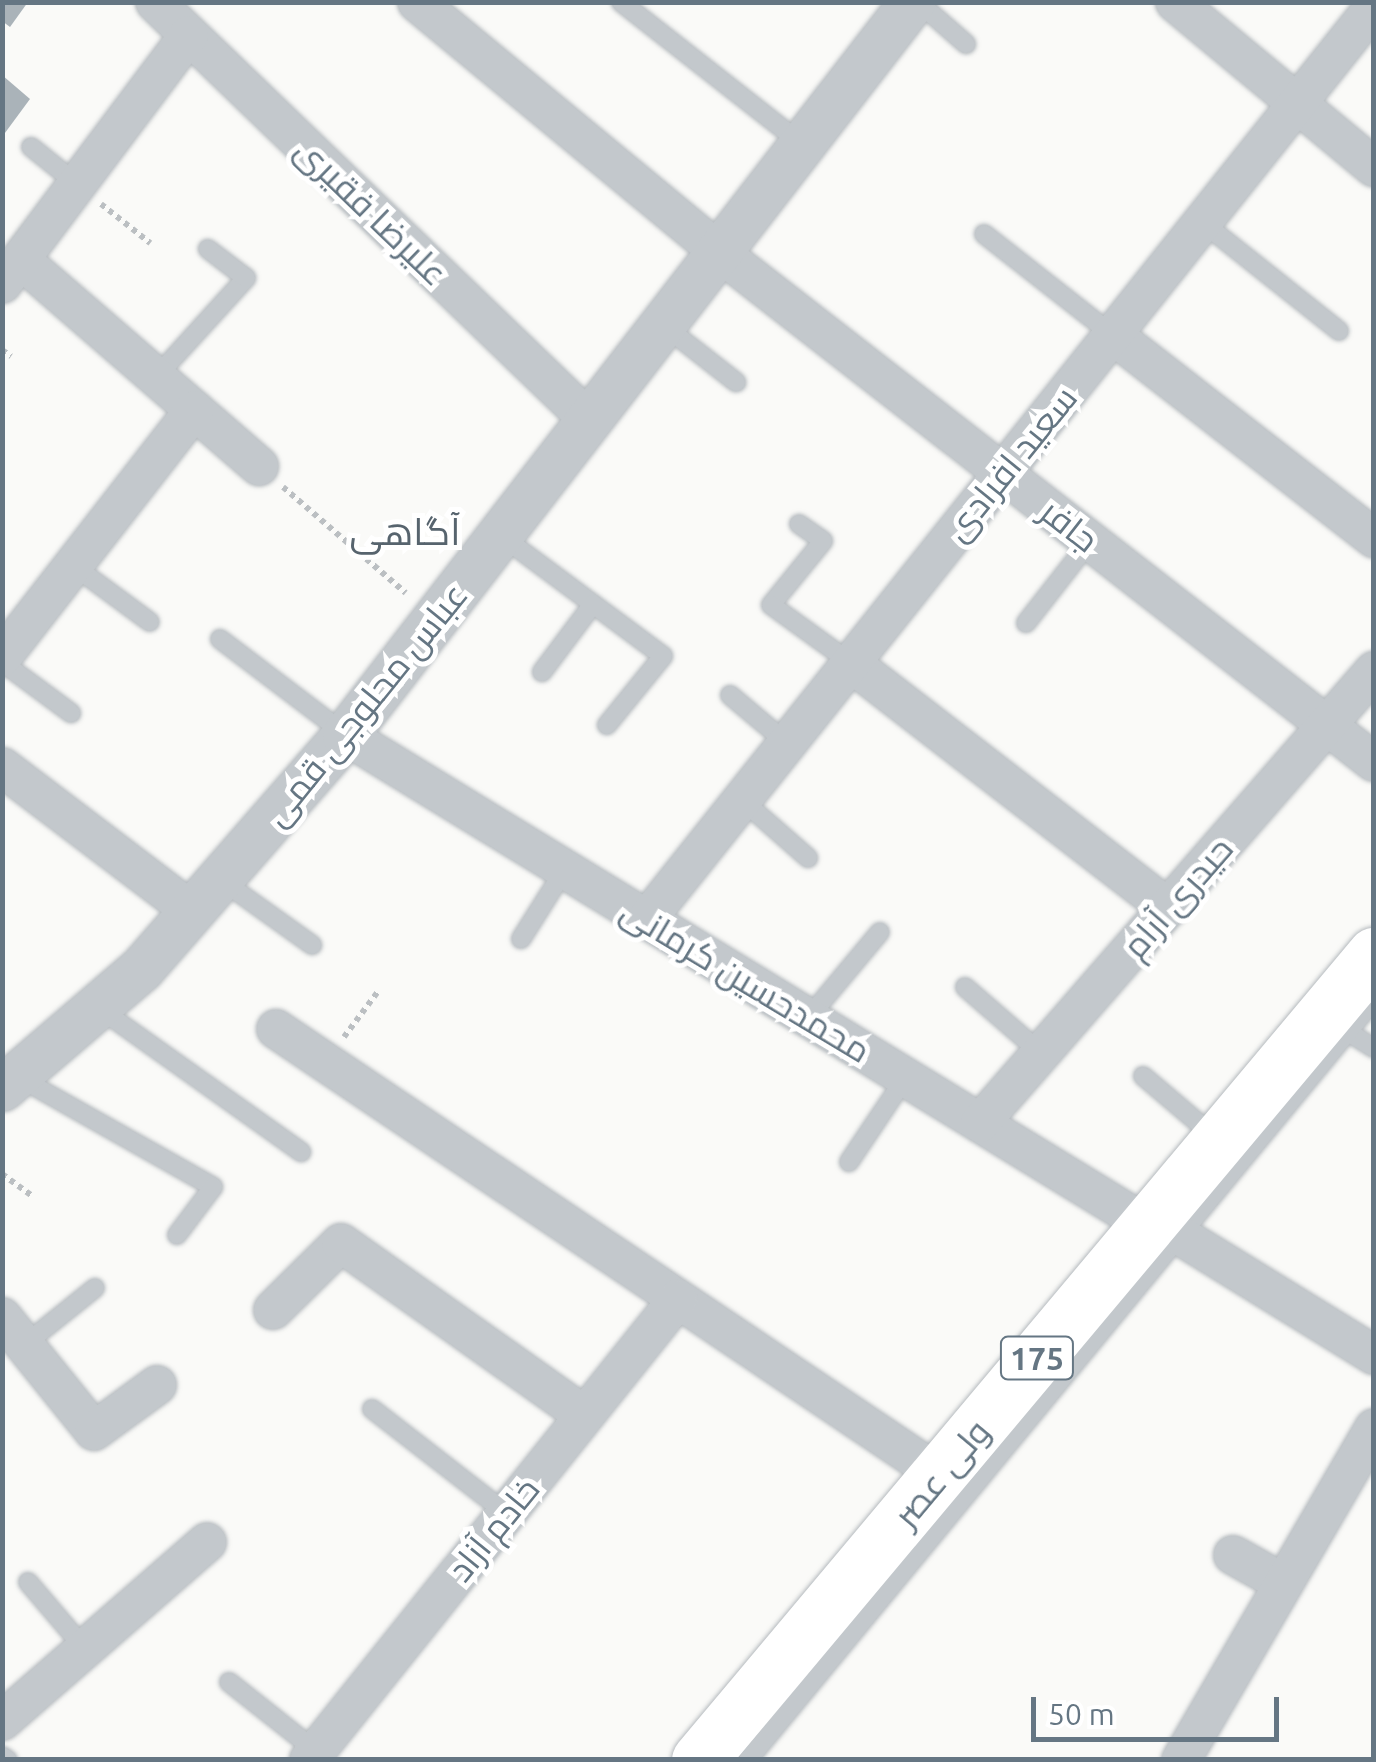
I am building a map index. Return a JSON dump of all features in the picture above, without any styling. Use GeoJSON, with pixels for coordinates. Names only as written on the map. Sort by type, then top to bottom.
{"type":"FeatureCollection","features":[{"type":"Feature","properties":{"kind":"main road","name":"ولی عصر"},"geometry":{"type":"LineString","coordinates":[[699,1760],[940,1474],[1163,1230],[1219,1140],[1335,1024],[1374,955]]}},
{"type":"Feature","properties":{"kind":"street","name":"علیرضا فقیری"},"geometry":{"type":"LineString","coordinates":[[155,2],[588,420]]}},
{"type":"Feature","properties":{"kind":"street","name":"جافر"},"geometry":{"type":"LineString","coordinates":[[417,2],[719,252],[1374,762]]}},
{"type":"Feature","properties":{"kind":"street","name":"عباس محلوجی قمی"},"geometry":{"type":"LineString","coordinates":[[7,1076],[100,1008],[207,896],[345,735],[915,2]]}},
{"type":"Feature","properties":{"kind":"street"},"geometry":{"type":"LineString","coordinates":[[1176,2],[1374,167]]}},
{"type":"Feature","properties":{"kind":"street","name":"سعید افرادی"},"geometry":{"type":"LineString","coordinates":[[647,919],[1374,7]]}},
{"type":"Feature","properties":{"kind":"street"},"geometry":{"type":"LineString","coordinates":[[189,35],[12,272],[156,378],[260,466]]}},
{"type":"Feature","properties":{"kind":"street"},"geometry":{"type":"LineString","coordinates":[[1112,335],[1374,538]]}},
{"type":"Feature","properties":{"kind":"street"},"geometry":{"type":"LineString","coordinates":[[2,659],[194,410]]}},
{"type":"Feature","properties":{"kind":"street"},"geometry":{"type":"LineString","coordinates":[[851,664],[1168,908]]}},
{"type":"Feature","properties":{"kind":"street","name":"حیدری آرام"},"geometry":{"type":"LineString","coordinates":[[980,1123],[1374,671]]}},
{"type":"Feature","properties":{"kind":"street","name":"محمدحسین کرمانی"},"geometry":{"type":"LineString","coordinates":[[345,735],[980,1123],[1371,1350]]}},
{"type":"Feature","properties":{"kind":"street"},"geometry":{"type":"LineString","coordinates":[[2,766],[207,896]]}},
{"type":"Feature","properties":{"kind":"street"},"geometry":{"type":"LineString","coordinates":[[276,1029],[940,1474]]}},
{"type":"Feature","properties":{"kind":"street"},"geometry":{"type":"LineString","coordinates":[[274,1310],[341,1242],[584,1415]]}},
{"type":"Feature","properties":{"kind":"street","name":"خادم آزاد"},"geometry":{"type":"LineString","coordinates":[[312,1755],[678,1298]]}},
{"type":"Feature","properties":{"kind":"street"},"geometry":{"type":"LineString","coordinates":[[13,1331],[94,1431],[156,1385]]}},
{"type":"Feature","properties":{"kind":"street"},"geometry":{"type":"LineString","coordinates":[[1180,1760],[1374,1428]]}},
{"type":"Feature","properties":{"kind":"street"},"geometry":{"type":"LineString","coordinates":[[2,1721],[207,1542]]}},
{"type":"Feature","properties":{"kind":"street"},"geometry":{"type":"LineString","coordinates":[[1233,1555],[1283,1583]]}},
{"type":"Feature","properties":{"kind":"lane"},"geometry":{"type":"LineString","coordinates":[[621,2],[802,144]]}},
{"type":"Feature","properties":{"kind":"lane"},"geometry":{"type":"LineString","coordinates":[[915,2],[966,44]]}},
{"type":"Feature","properties":{"kind":"lane"},"geometry":{"type":"LineString","coordinates":[[31,147],[77,184]]}},
{"type":"Feature","properties":{"kind":"lane"},"geometry":{"type":"LineString","coordinates":[[1202,222],[1338,331]]}},
{"type":"Feature","properties":{"kind":"lane"},"geometry":{"type":"LineString","coordinates":[[984,234],[1112,335]]}},
{"type":"Feature","properties":{"kind":"lane"},"geometry":{"type":"LineString","coordinates":[[156,378],[246,278],[208,249]]}},
{"type":"Feature","properties":{"kind":"lane"},"geometry":{"type":"LineString","coordinates":[[662,325],[736,382]]}},
{"type":"Feature","properties":{"kind":"lane"},"geometry":{"type":"LineString","coordinates":[[799,524],[823,541],[771,605],[851,664]]}},
{"type":"Feature","properties":{"kind":"lane"},"geometry":{"type":"LineString","coordinates":[[500,535],[663,656],[607,725]]}},
{"type":"Feature","properties":{"kind":"lane"},"geometry":{"type":"LineString","coordinates":[[1026,623],[1090,540]]}},
{"type":"Feature","properties":{"kind":"lane"},"geometry":{"type":"LineString","coordinates":[[74,566],[150,622]]}},
{"type":"Feature","properties":{"kind":"lane"},"geometry":{"type":"LineString","coordinates":[[542,672],[593,604]]}},
{"type":"Feature","properties":{"kind":"lane"},"geometry":{"type":"LineString","coordinates":[[220,639],[345,735]]}},
{"type":"Feature","properties":{"kind":"lane"},"geometry":{"type":"LineString","coordinates":[[2,659],[71,713]]}},
{"type":"Feature","properties":{"kind":"lane"},"geometry":{"type":"LineString","coordinates":[[730,695],[787,743]]}},
{"type":"Feature","properties":{"kind":"lane"},"geometry":{"type":"LineString","coordinates":[[742,800],[808,858]]}},
{"type":"Feature","properties":{"kind":"lane"},"geometry":{"type":"LineString","coordinates":[[521,939],[565,870]]}},
{"type":"Feature","properties":{"kind":"lane"},"geometry":{"type":"LineString","coordinates":[[207,896],[312,945]]}},
{"type":"Feature","properties":{"kind":"lane"},"geometry":{"type":"LineString","coordinates":[[808,1018],[880,932]]}},
{"type":"Feature","properties":{"kind":"lane"},"geometry":{"type":"LineString","coordinates":[[965,987],[1041,1053]]}},
{"type":"Feature","properties":{"kind":"lane"},"geometry":{"type":"LineString","coordinates":[[748,1760],[1163,1230],[1335,1024],[1374,1000]]}},
{"type":"Feature","properties":{"kind":"lane"},"geometry":{"type":"LineString","coordinates":[[100,1008],[301,1152]]}},
{"type":"Feature","properties":{"kind":"lane"},"geometry":{"type":"LineString","coordinates":[[1335,1024],[1374,1048]]}},
{"type":"Feature","properties":{"kind":"lane"},"geometry":{"type":"LineString","coordinates":[[7,1076],[213,1186],[177,1235]]}},
{"type":"Feature","properties":{"kind":"lane"},"geometry":{"type":"LineString","coordinates":[[1143,1076],[1219,1140]]}},
{"type":"Feature","properties":{"kind":"lane"},"geometry":{"type":"LineString","coordinates":[[849,1162],[906,1077]]}},
{"type":"Feature","properties":{"kind":"lane"},"geometry":{"type":"LineString","coordinates":[[13,1331],[95,1288]]}},
{"type":"Feature","properties":{"kind":"lane"},"geometry":{"type":"LineString","coordinates":[[372,1409],[506,1513]]}},
{"type":"Feature","properties":{"kind":"lane"},"geometry":{"type":"LineString","coordinates":[[28,1582],[85,1649]]}},
{"type":"Feature","properties":{"kind":"lane"},"geometry":{"type":"LineString","coordinates":[[229,1682],[312,1755]]}},
{"type":"Feature","properties":{"kind":"path"},"geometry":{"type":"LineString","coordinates":[[77,184],[150,242]]}},
{"type":"Feature","properties":{"kind":"path"},"geometry":{"type":"LineString","coordinates":[[2,350],[10,356]]}},
{"type":"Feature","properties":{"kind":"path"},"geometry":{"type":"LineString","coordinates":[[260,466],[435,618]]}},
{"type":"Feature","properties":{"kind":"path"},"geometry":{"type":"LineString","coordinates":[[325,1062],[379,990]]}},
{"type":"Feature","properties":{"kind":"path"},"geometry":{"type":"LineString","coordinates":[[2,1174],[32,1196]]}},
{"type":"Feature","properties":{"kind":"building"},"geometry":{"type":"Polygon","coordinates":[[[2,2],[28,2],[10,27],[2,21],[2,2]]]}},
{"type":"Feature","properties":{"kind":"building"},"geometry":{"type":"Polygon","coordinates":[[[2,75],[30,99],[2,137],[2,75]]]}},
{"type":"Feature","properties":{"kind":"district","name":"آگاهی"},"geometry":{"type":"Point","coordinates":[405,532]}}]}
